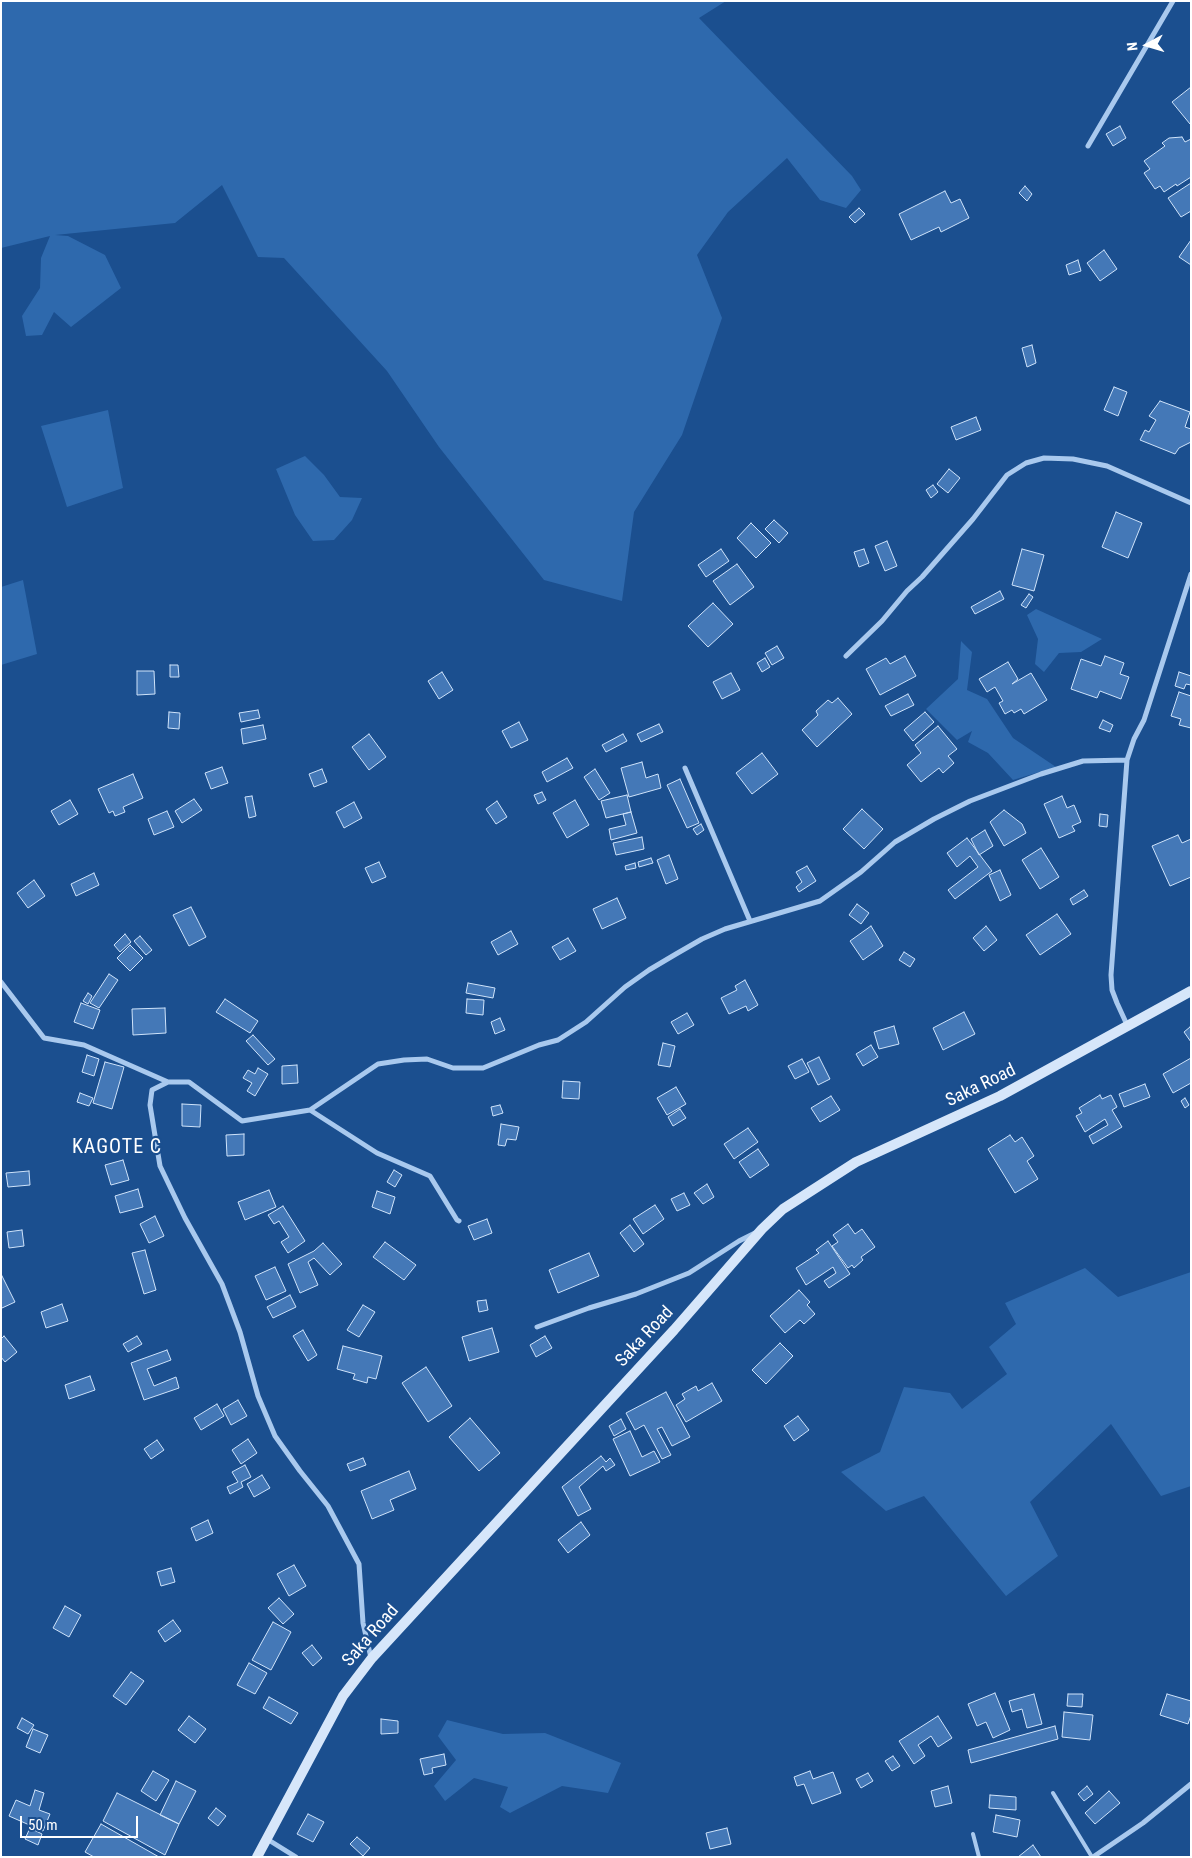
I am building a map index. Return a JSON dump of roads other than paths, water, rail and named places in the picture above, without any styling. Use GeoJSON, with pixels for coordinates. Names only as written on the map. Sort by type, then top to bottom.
{"type":"FeatureCollection","features":[{"type":"Feature","properties":{"kind":"main road","name":"Saka Road"},"geometry":{"type":"LineString","coordinates":[[258,1857],[343,1696],[372,1658],[674,1330],[762,1229],[783,1209],[856,1162],[1000,1096],[1191,991]]}},
{"type":"Feature","properties":{"kind":"street"},"geometry":{"type":"LineString","coordinates":[[1088,146],[1173,1]]}},
{"type":"Feature","properties":{"kind":"street"},"geometry":{"type":"LineString","coordinates":[[846,656],[882,622],[907,591],[922,577],[973,519],[1007,474],[1026,463],[1044,458],[1072,459],[1107,466],[1191,503]]}},
{"type":"Feature","properties":{"kind":"street"},"geometry":{"type":"LineString","coordinates":[[1128,1027],[1112,990],[1111,976],[1127,760],[1134,739],[1144,720],[1191,574]]}},
{"type":"Feature","properties":{"kind":"street"},"geometry":{"type":"LineString","coordinates":[[1,982],[44,1038],[84,1045],[168,1082],[189,1082],[242,1121],[310,1110],[378,1064],[404,1060],[427,1060],[454,1068],[483,1068],[539,1045],[558,1040],[586,1022],[625,987],[649,970],[702,939],[750,921],[820,901],[861,872],[895,842],[970,801],[1041,774],[1083,761],[1127,760]]}},
{"type":"Feature","properties":{"kind":"street"},"geometry":{"type":"LineString","coordinates":[[685,768],[750,921]]}},
{"type":"Feature","properties":{"kind":"street"},"geometry":{"type":"LineString","coordinates":[[168,1082],[152,1090],[150,1105],[160,1166],[185,1218],[222,1284],[240,1332],[258,1396],[275,1436],[328,1506],[359,1564],[363,1623],[372,1658]]}},
{"type":"Feature","properties":{"kind":"street"},"geometry":{"type":"LineString","coordinates":[[310,1110],[377,1153],[430,1176],[459,1221]]}},
{"type":"Feature","properties":{"kind":"street"},"geometry":{"type":"LineString","coordinates":[[536,1327],[636,1294],[689,1273],[739,1241],[762,1229]]}},
{"type":"Feature","properties":{"kind":"street"},"geometry":{"type":"LineString","coordinates":[[1093,1857],[1143,1823],[1191,1784]]}},
{"type":"Feature","properties":{"kind":"street"},"geometry":{"type":"LineString","coordinates":[[266,1839],[296,1857]]}},
{"type":"Feature","properties":{"kind":"lane"},"geometry":{"type":"LineString","coordinates":[[1053,1793],[1093,1857]]}},
{"type":"Feature","properties":{"kind":"lane"},"geometry":{"type":"LineString","coordinates":[[973,1834],[979,1857]]}},
{"type":"Feature","properties":{"kind":"district","name":"KAGOTE C"},"geometry":{"type":"Point","coordinates":[117,1148]}}]}
